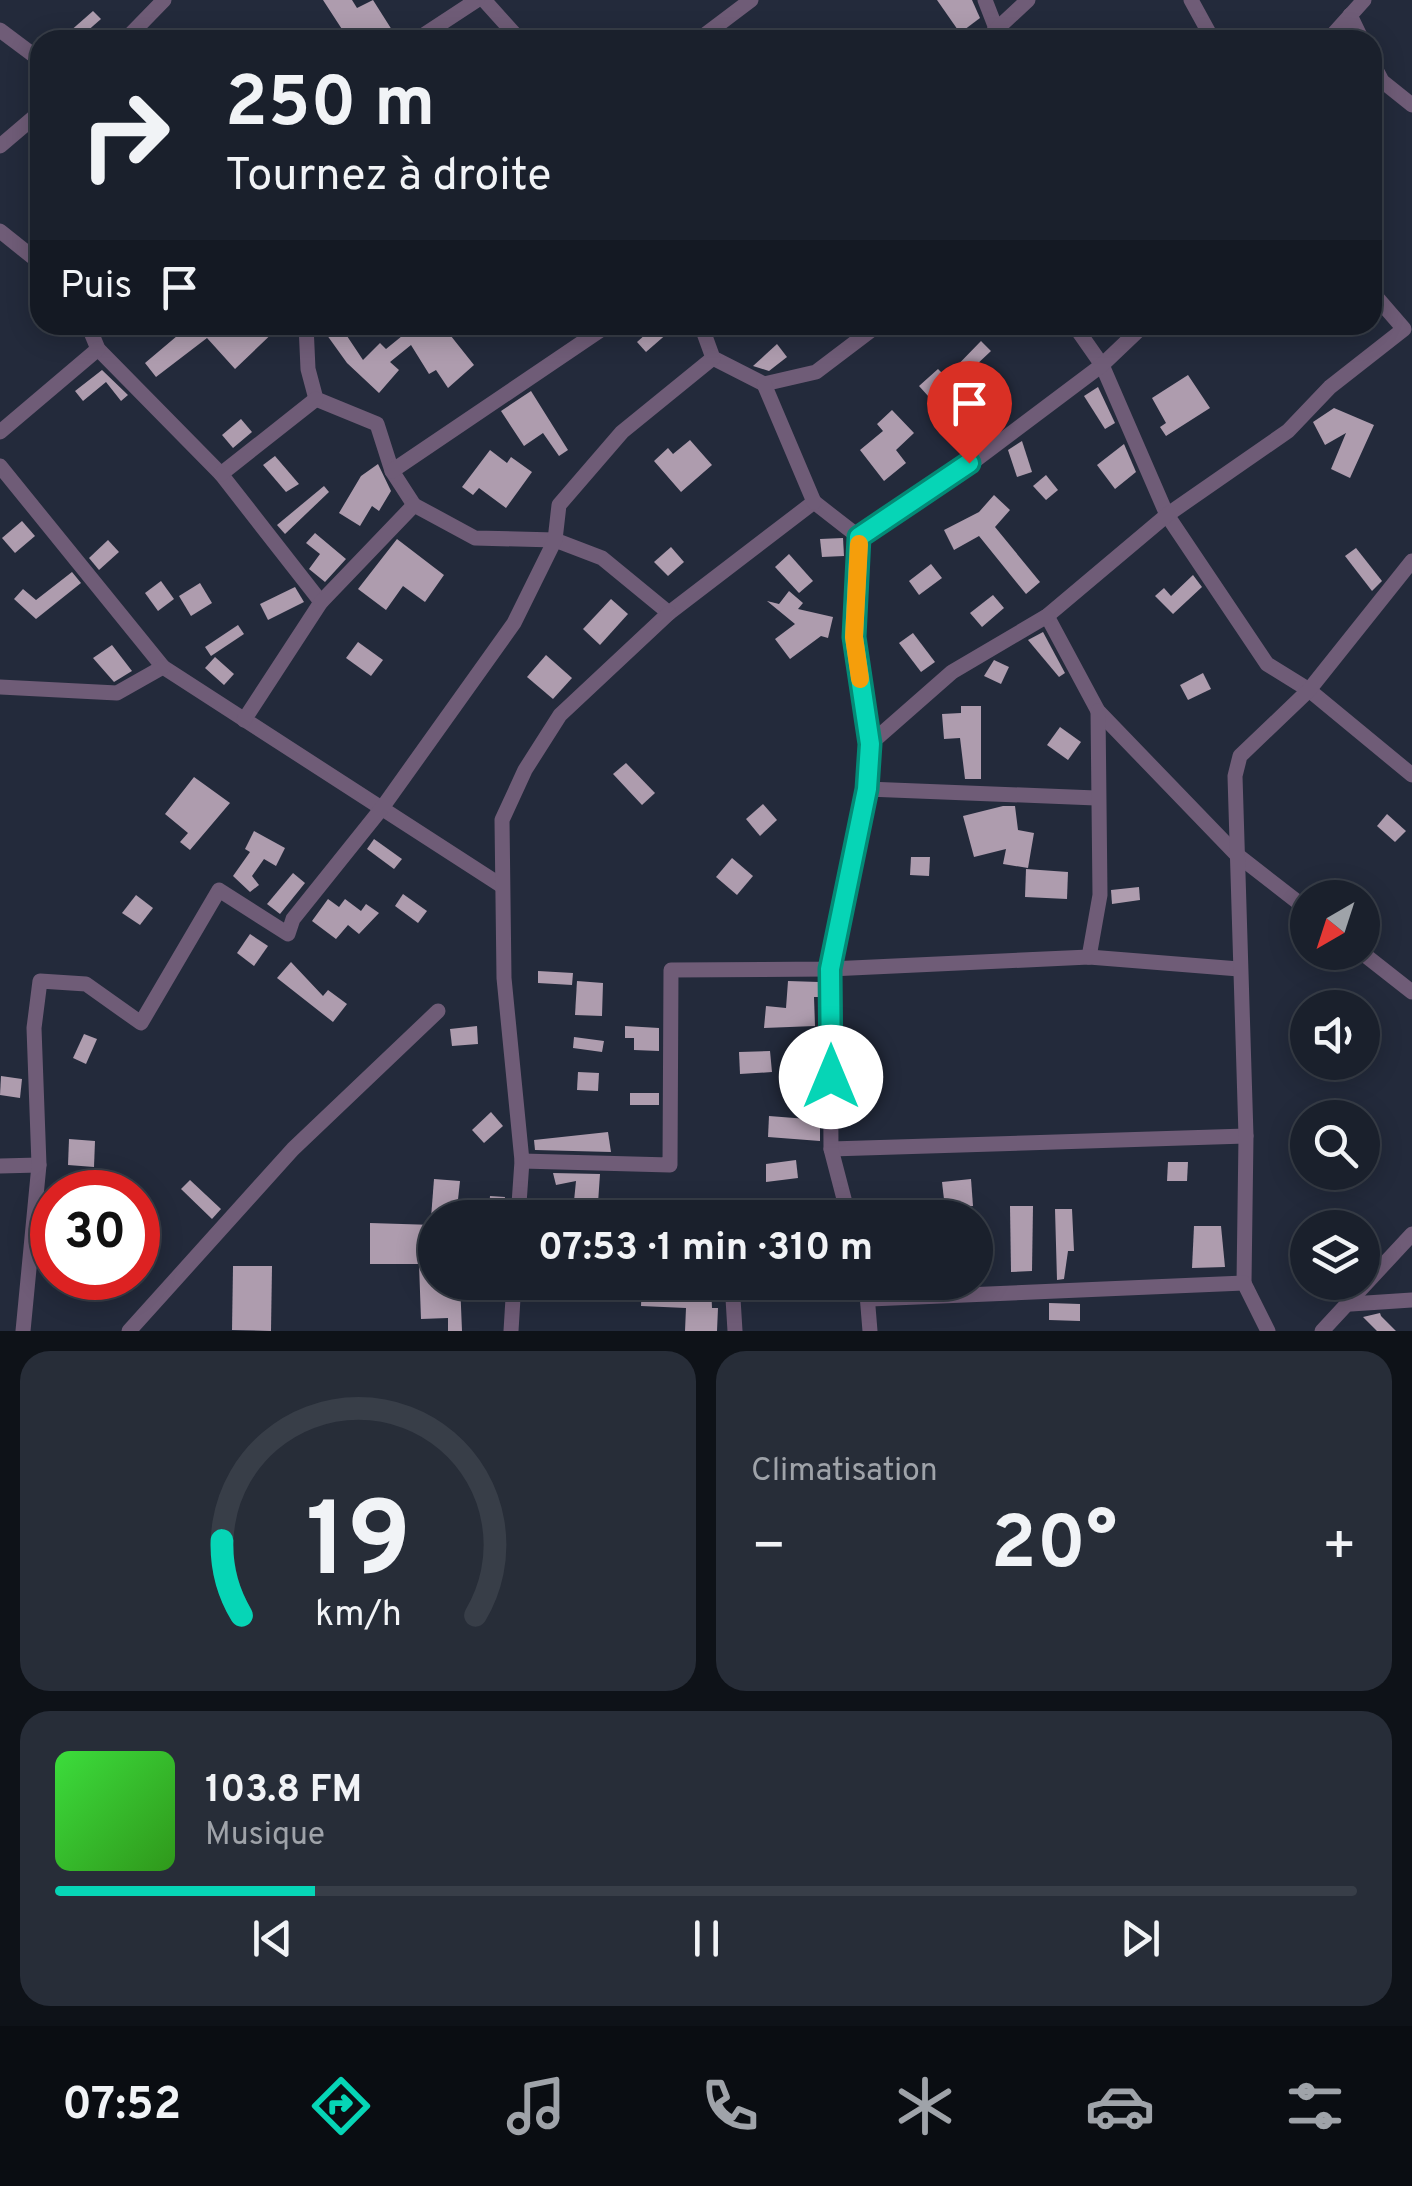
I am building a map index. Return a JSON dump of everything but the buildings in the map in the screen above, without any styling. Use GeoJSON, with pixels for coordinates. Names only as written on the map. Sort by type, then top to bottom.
{"type":"FeatureCollection","features":[{"type":"Feature","properties":{"kind":"street"},"geometry":{"type":"LineString","coordinates":[[134,30],[164,0]]}},
{"type":"Feature","properties":{"kind":"street"},"geometry":{"type":"LineString","coordinates":[[432,30],[480,0],[510,30]]}},
{"type":"Feature","properties":{"kind":"street"},"geometry":{"type":"LineString","coordinates":[[711,30],[751,0]]}},
{"type":"Feature","properties":{"kind":"street"},"geometry":{"type":"LineString","coordinates":[[985,0],[990,30]]}},
{"type":"Feature","properties":{"kind":"street"},"geometry":{"type":"LineString","coordinates":[[996,30],[1028,0]]}},
{"type":"Feature","properties":{"kind":"street"},"geometry":{"type":"LineString","coordinates":[[1191,0],[1208,30]]}},
{"type":"Feature","properties":{"kind":"street"},"geometry":{"type":"LineString","coordinates":[[1337,30],[1364,0]]}},
{"type":"Feature","properties":{"kind":"street"},"geometry":{"type":"LineString","coordinates":[[1350,15],[1357,30]]}},
{"type":"Feature","properties":{"kind":"street"},"geometry":{"type":"LineString","coordinates":[[0,30],[30,52]]}},
{"type":"Feature","properties":{"kind":"street"},"geometry":{"type":"LineString","coordinates":[[1382,81],[1412,105]]}},
{"type":"Feature","properties":{"kind":"street"},"geometry":{"type":"LineString","coordinates":[[0,146],[30,120]]}},
{"type":"Feature","properties":{"kind":"street"},"geometry":{"type":"LineString","coordinates":[[0,231],[30,254]]}},
{"type":"Feature","properties":{"kind":"street"},"geometry":{"type":"LineString","coordinates":[[870,744],[952,672],[1047,616],[1168,515],[1288,432],[1330,387],[1404,329],[1382,304]]}},
{"type":"Feature","properties":{"kind":"street"},"geometry":{"type":"LineString","coordinates":[[92,335],[98,349],[221,474],[321,602]]}},
{"type":"Feature","properties":{"kind":"street"},"geometry":{"type":"LineString","coordinates":[[306,335],[308,369],[316,399]]}},
{"type":"Feature","properties":{"kind":"street"},"geometry":{"type":"LineString","coordinates":[[392,472],[593,335]]}},
{"type":"Feature","properties":{"kind":"street"},"geometry":{"type":"LineString","coordinates":[[705,335],[713,358],[764,384],[816,372],[865,335]]}},
{"type":"Feature","properties":{"kind":"street"},"geometry":{"type":"LineString","coordinates":[[1081,335],[1102,365],[1168,515],[1266,664],[1309,690],[1412,775]]}},
{"type":"Feature","properties":{"kind":"street"},"geometry":{"type":"LineString","coordinates":[[859,537],[941,486],[1102,365],[1134,335]]}},
{"type":"Feature","properties":{"kind":"street"},"geometry":{"type":"LineString","coordinates":[[0,432],[98,349]]}},
{"type":"Feature","properties":{"kind":"street"},"geometry":{"type":"LineString","coordinates":[[23,1331],[38,1165],[34,1028],[40,981],[86,984],[142,1024],[219,890],[288,934],[293,919],[382,808],[514,623],[555,540],[558,505],[622,432],[713,358]]}},
{"type":"Feature","properties":{"kind":"street"},"geometry":{"type":"LineString","coordinates":[[764,384],[814,502],[859,537]]}},
{"type":"Feature","properties":{"kind":"street"},"geometry":{"type":"LineString","coordinates":[[221,474],[316,399]]}},
{"type":"Feature","properties":{"kind":"street"},"geometry":{"type":"LineString","coordinates":[[316,399],[377,424],[392,472],[414,506],[475,538],[555,540],[602,558],[670,613]]}},
{"type":"Feature","properties":{"kind":"street"},"geometry":{"type":"LineString","coordinates":[[0,466],[163,668],[502,886]]}},
{"type":"Feature","properties":{"kind":"street"},"geometry":{"type":"LineString","coordinates":[[519,1200],[522,1161],[504,978],[502,820],[525,770],[560,715],[670,613],[814,502]]}},
{"type":"Feature","properties":{"kind":"street"},"geometry":{"type":"LineString","coordinates":[[244,720],[321,602],[414,506]]}},
{"type":"Feature","properties":{"kind":"street"},"geometry":{"type":"LineString","coordinates":[[844,1200],[831,1149],[830,969],[867,789],[870,744],[854,637],[859,537]]}},
{"type":"Feature","properties":{"kind":"street"},"geometry":{"type":"LineString","coordinates":[[1268,1331],[1244,1283],[1246,1136],[1235,776],[1240,756],[1309,690],[1412,561]]}},
{"type":"Feature","properties":{"kind":"street"},"geometry":{"type":"LineString","coordinates":[[1047,616],[1098,712],[1236,854],[1290,896]]}},
{"type":"Feature","properties":{"kind":"street"},"geometry":{"type":"LineString","coordinates":[[0,687],[117,694],[163,668]]}},
{"type":"Feature","properties":{"kind":"street"},"geometry":{"type":"LineString","coordinates":[[1089,956],[1100,895],[1098,712]]}},
{"type":"Feature","properties":{"kind":"street"},"geometry":{"type":"LineString","coordinates":[[867,789],[1096,798]]}},
{"type":"Feature","properties":{"kind":"street"},"geometry":{"type":"LineString","coordinates":[[522,1161],[670,1165],[671,970],[830,969],[1089,956],[1239,969]]}},
{"type":"Feature","properties":{"kind":"street"},"geometry":{"type":"LineString","coordinates":[[1380,966],[1412,992]]}},
{"type":"Feature","properties":{"kind":"street"},"geometry":{"type":"LineString","coordinates":[[129,1331],[293,1149],[438,1011]]}},
{"type":"Feature","properties":{"kind":"street"},"geometry":{"type":"LineString","coordinates":[[831,1149],[1246,1136]]}},
{"type":"Feature","properties":{"kind":"street"},"geometry":{"type":"LineString","coordinates":[[0,1166],[38,1165]]}},
{"type":"Feature","properties":{"kind":"street"},"geometry":{"type":"LineString","coordinates":[[1322,1331],[1412,1234]]}},
{"type":"Feature","properties":{"kind":"street"},"geometry":{"type":"LineString","coordinates":[[993,1288],[1244,1283]]}},
{"type":"Feature","properties":{"kind":"street"},"geometry":{"type":"LineString","coordinates":[[510,1331],[513,1300]]}},
{"type":"Feature","properties":{"kind":"street"},"geometry":{"type":"LineString","coordinates":[[733,1300],[736,1331]]}},
{"type":"Feature","properties":{"kind":"street"},"geometry":{"type":"LineString","coordinates":[[868,1300],[870,1331]]}},
{"type":"Feature","properties":{"kind":"street"},"geometry":{"type":"LineString","coordinates":[[1351,1304],[1412,1300]]}},
{"type":"Feature","properties":{"kind":"slow traffic"},"geometry":{"type":"LineString","coordinates":[[859,544],[854,637],[860,679]]}},
{"type":"Feature","properties":{"kind":"route"},"geometry":{"type":"LineString","coordinates":[[831,1077],[830,969],[867,789],[870,744],[854,637],[859,537],[941,486],[969,463]]}}]}
